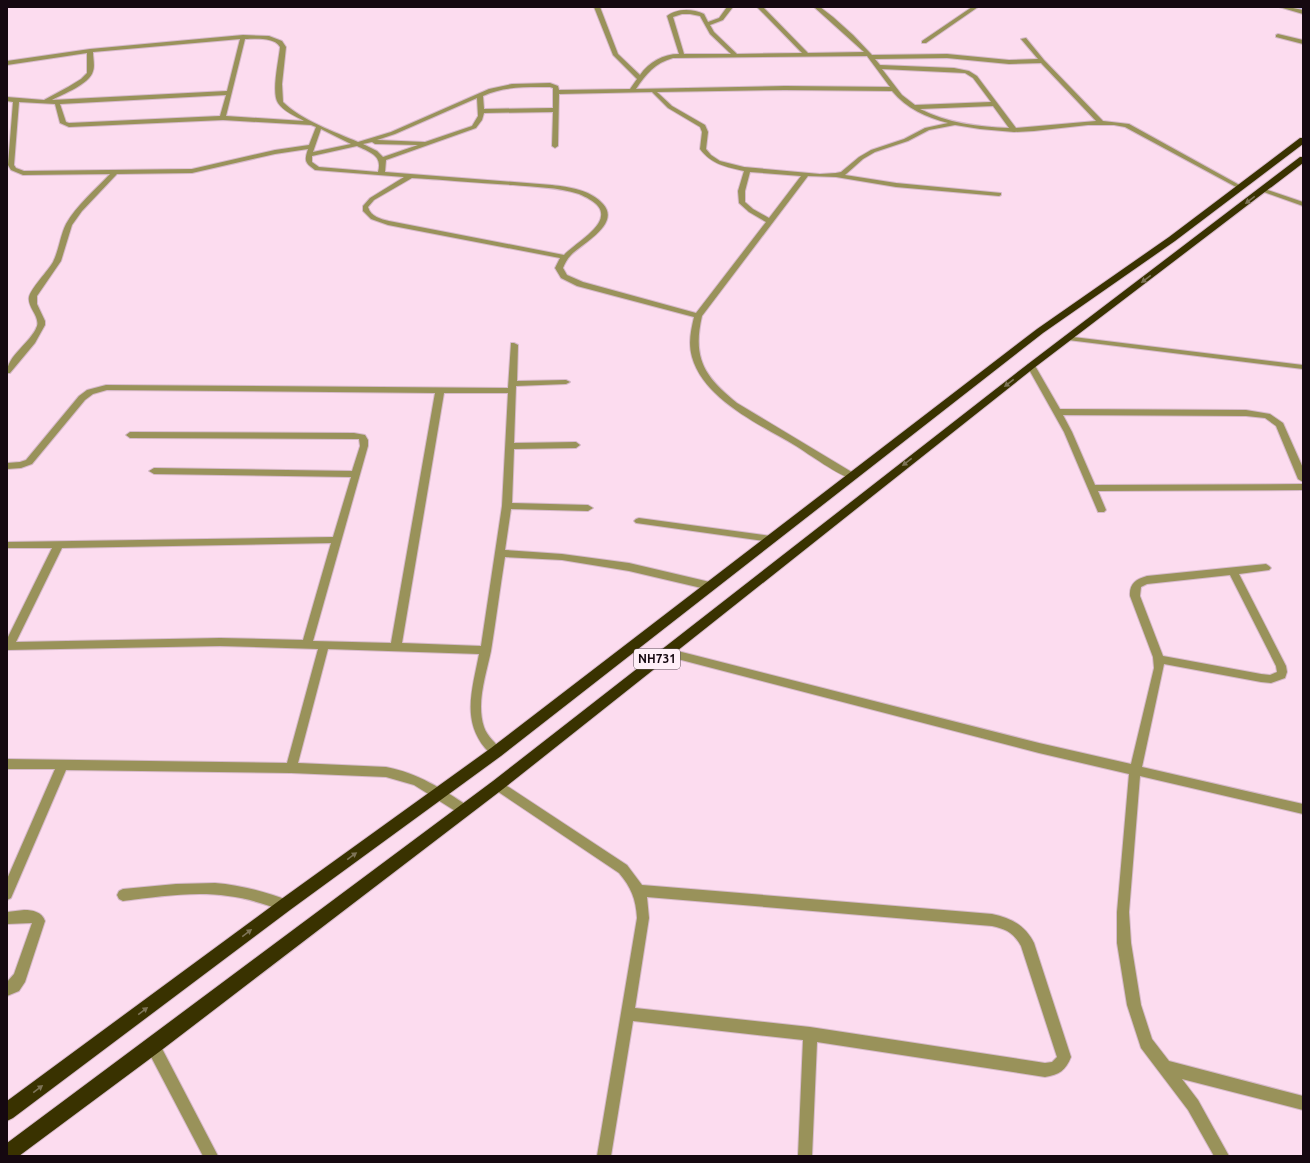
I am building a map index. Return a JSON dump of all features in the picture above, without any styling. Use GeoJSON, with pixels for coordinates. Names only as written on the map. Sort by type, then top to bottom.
{"type":"FeatureCollection","features":[{"type":"Feature","properties":{"kind":"highway","name":"NH731"},"geometry":{"type":"LineString","coordinates":[[7,1112],[285,905],[496,752],[1040,331],[1172,238],[1303,140]]}},
{"type":"Feature","properties":{"kind":"highway","name":"NH731"},"geometry":{"type":"LineString","coordinates":[[7,1154],[153,1046],[498,785],[1031,366],[1303,159]]}},
{"type":"Feature","properties":{"kind":"street"},"geometry":{"type":"LineString","coordinates":[[597,7],[616,55],[630,67],[640,79]]}},
{"type":"Feature","properties":{"kind":"street"},"geometry":{"type":"LineString","coordinates":[[707,24],[720,19],[730,7]]}},
{"type":"Feature","properties":{"kind":"street"},"geometry":{"type":"LineString","coordinates":[[760,7],[806,54]]}},
{"type":"Feature","properties":{"kind":"street"},"geometry":{"type":"LineString","coordinates":[[817,7],[869,55],[903,99],[913,107],[938,118],[960,123],[1014,130],[1043,129],[1100,123],[1118,123],[1134,128],[1240,186]]}},
{"type":"Feature","properties":{"kind":"street"},"geometry":{"type":"LineString","coordinates":[[924,42],[975,7]]}},
{"type":"Feature","properties":{"kind":"street"},"geometry":{"type":"LineString","coordinates":[[1282,7],[1303,12]]}},
{"type":"Feature","properties":{"kind":"street"},"geometry":{"type":"LineString","coordinates":[[682,56],[671,18],[671,15],[682,13],[698,13],[702,15],[712,33],[735,55]]}},
{"type":"Feature","properties":{"kind":"street"},"geometry":{"type":"LineString","coordinates":[[1278,36],[1303,42]]}},
{"type":"Feature","properties":{"kind":"street"},"geometry":{"type":"LineString","coordinates":[[223,118],[243,38]]}},
{"type":"Feature","properties":{"kind":"street"},"geometry":{"type":"LineString","coordinates":[[7,63],[90,51],[243,38],[269,38],[280,42],[283,47],[279,97],[276,113]]}},
{"type":"Feature","properties":{"kind":"street"},"geometry":{"type":"LineString","coordinates":[[1024,40],[1100,123]]}},
{"type":"Feature","properties":{"kind":"street"},"geometry":{"type":"LineString","coordinates":[[44,102],[84,80],[89,74],[91,68],[90,51]]}},
{"type":"Feature","properties":{"kind":"street"},"geometry":{"type":"LineString","coordinates":[[632,91],[647,68],[653,63],[668,57],[806,54],[947,56],[1009,62],[1042,61]]}},
{"type":"Feature","properties":{"kind":"street"},"geometry":{"type":"LineString","coordinates":[[877,67],[954,70],[967,72],[975,77],[1014,130]]}},
{"type":"Feature","properties":{"kind":"street"},"geometry":{"type":"LineString","coordinates":[[310,154],[367,141],[412,125],[498,88],[512,86],[556,87],[555,146]]}},
{"type":"Feature","properties":{"kind":"street"},"geometry":{"type":"LineString","coordinates":[[556,92],[784,88],[895,89]]}},
{"type":"Feature","properties":{"kind":"street"},"geometry":{"type":"LineString","coordinates":[[653,90],[658,99],[667,106],[703,126],[705,132],[703,149],[707,154],[722,163],[747,170],[836,175],[918,188],[999,194]]}},
{"type":"Feature","properties":{"kind":"street"},"geometry":{"type":"LineString","coordinates":[[7,99],[16,101],[57,102],[229,93]]}},
{"type":"Feature","properties":{"kind":"street"},"geometry":{"type":"LineString","coordinates":[[383,159],[474,127],[480,120],[480,95]]}},
{"type":"Feature","properties":{"kind":"street"},"geometry":{"type":"LineString","coordinates":[[16,101],[11,165],[17,172],[32,174],[201,170],[275,152],[312,147]]}},
{"type":"Feature","properties":{"kind":"street"},"geometry":{"type":"LineString","coordinates":[[57,102],[63,123],[66,125],[223,118],[276,113],[317,125],[375,152],[383,159],[384,166],[381,173]]}},
{"type":"Feature","properties":{"kind":"street"},"geometry":{"type":"LineString","coordinates":[[913,107],[995,104]]}},
{"type":"Feature","properties":{"kind":"street"},"geometry":{"type":"LineString","coordinates":[[481,111],[556,110]]}},
{"type":"Feature","properties":{"kind":"street"},"geometry":{"type":"LineString","coordinates":[[276,113],[317,125]]}},
{"type":"Feature","properties":{"kind":"street"},"geometry":{"type":"LineString","coordinates":[[836,175],[843,173],[873,150],[906,140],[926,129],[960,123]]}},
{"type":"Feature","properties":{"kind":"street"},"geometry":{"type":"LineString","coordinates":[[317,125],[309,163],[317,169],[549,186],[573,191],[593,199],[601,205],[605,212],[605,220],[599,228],[564,257],[560,263],[561,271],[571,280],[580,284],[698,316]]}},
{"type":"Feature","properties":{"kind":"street"},"geometry":{"type":"LineString","coordinates":[[390,157],[412,125]]}},
{"type":"Feature","properties":{"kind":"street"},"geometry":{"type":"LineString","coordinates":[[367,141],[429,143]]}},
{"type":"Feature","properties":{"kind":"street"},"geometry":{"type":"LineString","coordinates":[[747,170],[740,194],[741,203],[749,210],[770,221]]}},
{"type":"Feature","properties":{"kind":"street"},"geometry":{"type":"LineString","coordinates":[[7,371],[32,341],[41,325],[39,316],[33,304],[33,296],[57,261],[70,225],[80,210],[115,172]]}},
{"type":"Feature","properties":{"kind":"street"},"geometry":{"type":"LineString","coordinates":[[806,174],[698,316],[694,330],[694,344],[698,363],[707,380],[719,393],[734,405],[852,476]]}},
{"type":"Feature","properties":{"kind":"street"},"geometry":{"type":"LineString","coordinates":[[411,176],[372,199],[365,207],[368,214],[378,220],[388,223],[564,257]]}},
{"type":"Feature","properties":{"kind":"street"},"geometry":{"type":"LineString","coordinates":[[1263,190],[1303,204]]}},
{"type":"Feature","properties":{"kind":"street"},"geometry":{"type":"LineString","coordinates":[[1068,338],[1174,352],[1303,366]]}},
{"type":"Feature","properties":{"kind":"street"},"geometry":{"type":"LineString","coordinates":[[496,752],[483,737],[476,718],[476,706],[486,650],[507,506],[514,345]]}},
{"type":"Feature","properties":{"kind":"street"},"geometry":{"type":"LineString","coordinates":[[1031,366],[1068,432],[1101,510]]}},
{"type":"Feature","properties":{"kind":"street"},"geometry":{"type":"LineString","coordinates":[[7,466],[21,465],[29,462],[82,398],[90,392],[106,387],[440,390],[512,388],[566,382]]}},
{"type":"Feature","properties":{"kind":"street"},"geometry":{"type":"LineString","coordinates":[[396,647],[440,390]]}},
{"type":"Feature","properties":{"kind":"street"},"geometry":{"type":"LineString","coordinates":[[1058,412],[1246,413],[1267,416],[1280,425],[1303,479]]}},
{"type":"Feature","properties":{"kind":"street"},"geometry":{"type":"LineString","coordinates":[[130,436],[362,438],[365,442],[307,645]]}},
{"type":"Feature","properties":{"kind":"street"},"geometry":{"type":"LineString","coordinates":[[510,446],[576,445]]}},
{"type":"Feature","properties":{"kind":"street"},"geometry":{"type":"LineString","coordinates":[[154,471],[356,474]]}},
{"type":"Feature","properties":{"kind":"street"},"geometry":{"type":"LineString","coordinates":[[1092,488],[1303,487]]}},
{"type":"Feature","properties":{"kind":"street"},"geometry":{"type":"LineString","coordinates":[[507,506],[588,508]]}},
{"type":"Feature","properties":{"kind":"street"},"geometry":{"type":"LineString","coordinates":[[639,521],[771,540]]}},
{"type":"Feature","properties":{"kind":"street"},"geometry":{"type":"LineString","coordinates":[[7,545],[337,540]]}},
{"type":"Feature","properties":{"kind":"street"},"geometry":{"type":"LineString","coordinates":[[59,544],[8,646],[220,642],[486,650]]}},
{"type":"Feature","properties":{"kind":"street"},"geometry":{"type":"LineString","coordinates":[[500,552],[562,557],[629,566],[710,586]]}},
{"type":"Feature","properties":{"kind":"street"},"geometry":{"type":"LineString","coordinates":[[1222,1156],[1193,1105],[1146,1043],[1134,1004],[1124,943],[1123,912],[1135,770],[1159,668],[1158,659],[1135,596],[1136,585],[1148,580],[1266,568]]}},
{"type":"Feature","properties":{"kind":"street"},"geometry":{"type":"LineString","coordinates":[[1158,659],[1261,678],[1278,678],[1281,675],[1281,666],[1233,572]]}},
{"type":"Feature","properties":{"kind":"street"},"geometry":{"type":"LineString","coordinates":[[291,768],[324,645]]}},
{"type":"Feature","properties":{"kind":"street"},"geometry":{"type":"LineString","coordinates":[[666,652],[1039,748],[1303,809]]}},
{"type":"Feature","properties":{"kind":"street"},"geometry":{"type":"LineString","coordinates":[[7,764],[291,768],[386,772],[400,774],[420,781],[464,810]]}},
{"type":"Feature","properties":{"kind":"street"},"geometry":{"type":"LineString","coordinates":[[7,894],[63,764]]}},
{"type":"Feature","properties":{"kind":"street"},"geometry":{"type":"LineString","coordinates":[[498,785],[623,869],[632,879],[639,891],[643,903],[643,918],[604,1156]]}},
{"type":"Feature","properties":{"kind":"street"},"geometry":{"type":"LineString","coordinates":[[123,895],[201,889],[227,890],[254,895],[285,905]]}},
{"type":"Feature","properties":{"kind":"street"},"geometry":{"type":"LineString","coordinates":[[627,1014],[810,1034],[1045,1070],[1058,1067],[1064,1057],[1027,943],[1022,934],[1015,927],[1005,922],[984,919],[639,891]]}},
{"type":"Feature","properties":{"kind":"street"},"geometry":{"type":"LineString","coordinates":[[7,918],[32,917],[37,918],[39,921],[20,977],[14,986],[7,989]]}},
{"type":"Feature","properties":{"kind":"street"},"geometry":{"type":"LineString","coordinates":[[805,1156],[810,1034]]}},
{"type":"Feature","properties":{"kind":"street"},"geometry":{"type":"LineString","coordinates":[[153,1046],[211,1156]]}},
{"type":"Feature","properties":{"kind":"street"},"geometry":{"type":"LineString","coordinates":[[1163,1067],[1303,1104]]}},
{"type":"Feature","properties":{"kind":"waterway"},"geometry":{"type":"LineString","coordinates":[[1294,7],[1303,9]]}}]}
